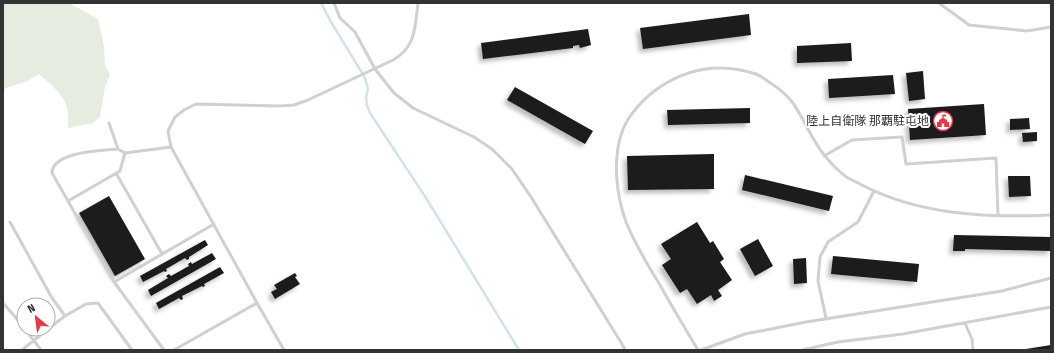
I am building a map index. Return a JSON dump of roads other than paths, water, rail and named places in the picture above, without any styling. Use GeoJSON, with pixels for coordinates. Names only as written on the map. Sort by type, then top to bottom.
{"type":"FeatureCollection","features":[{"type":"Feature","properties":{"kind":"lane"},"geometry":{"type":"LineString","coordinates":[[334,3],[340,18],[355,32],[375,69],[394,93],[413,108],[474,137],[492,149],[512,169],[532,197],[625,350]]}},
{"type":"Feature","properties":{"kind":"lane"},"geometry":{"type":"LineString","coordinates":[[284,350],[171,147],[168,131],[175,117],[184,110],[196,104],[294,105],[375,69],[402,55],[409,46],[414,33],[418,3]]}},
{"type":"Feature","properties":{"kind":"lane"},"geometry":{"type":"LineString","coordinates":[[940,3],[969,25],[1027,31],[1051,27]]}},
{"type":"Feature","properties":{"kind":"lane"},"geometry":{"type":"LineString","coordinates":[[698,350],[640,252],[626,221],[617,187],[617,154],[623,129],[638,106],[656,90],[671,80],[688,73],[723,67],[740,69],[760,75],[779,88],[797,108],[824,156],[843,175],[882,195],[925,208],[982,216],[1051,215]]}},
{"type":"Feature","properties":{"kind":"lane"},"geometry":{"type":"LineString","coordinates":[[109,124],[118,149]]}},
{"type":"Feature","properties":{"kind":"lane"},"geometry":{"type":"LineString","coordinates":[[824,156],[852,140],[902,137],[906,164],[996,158],[998,215]]}},
{"type":"Feature","properties":{"kind":"lane"},"geometry":{"type":"LineString","coordinates":[[164,350],[114,282],[52,173],[52,168],[55,164],[75,154],[118,149],[124,152],[171,147]]}},
{"type":"Feature","properties":{"kind":"lane"},"geometry":{"type":"LineString","coordinates":[[68,201],[120,171],[124,152]]}},
{"type":"Feature","properties":{"kind":"lane"},"geometry":{"type":"LineString","coordinates":[[116,173],[162,254]]}},
{"type":"Feature","properties":{"kind":"lane"},"geometry":{"type":"LineString","coordinates":[[826,318],[818,281],[820,257],[828,242],[858,222],[874,191]]}},
{"type":"Feature","properties":{"kind":"lane"},"geometry":{"type":"LineString","coordinates":[[10,222],[52,298],[65,316]]}},
{"type":"Feature","properties":{"kind":"lane"},"geometry":{"type":"LineString","coordinates":[[114,282],[214,224]]}},
{"type":"Feature","properties":{"kind":"lane"},"geometry":{"type":"LineString","coordinates":[[701,350],[745,334],[826,318],[1002,291],[1051,278]]}},
{"type":"Feature","properties":{"kind":"lane"},"geometry":{"type":"LineString","coordinates":[[3,303],[16,318]]}},
{"type":"Feature","properties":{"kind":"lane"},"geometry":{"type":"LineString","coordinates":[[174,350],[257,303]]}},
{"type":"Feature","properties":{"kind":"lane"},"geometry":{"type":"LineString","coordinates":[[56,323],[86,304],[98,304],[132,350]]}},
{"type":"Feature","properties":{"kind":"lane"},"geometry":{"type":"LineString","coordinates":[[802,350],[838,342],[903,334],[1051,307]]}},
{"type":"Feature","properties":{"kind":"lane"},"geometry":{"type":"LineString","coordinates":[[965,322],[972,339],[973,350]]}},
{"type":"Feature","properties":{"kind":"lane"},"geometry":{"type":"LineString","coordinates":[[22,350],[36,337]]}},
{"type":"Feature","properties":{"kind":"lane"},"geometry":{"type":"LineString","coordinates":[[33,339],[41,350]]}},
{"type":"Feature","properties":{"kind":"waterway"},"geometry":{"type":"LineString","coordinates":[[321,3],[364,76],[368,88],[366,98],[370,113],[426,198],[519,350]]}},
{"type":"Feature","properties":{"kind":"place","name":"陸上自衛隊 那覇駐屯地"},"geometry":{"type":"Point","coordinates":[943,121]}}]}
